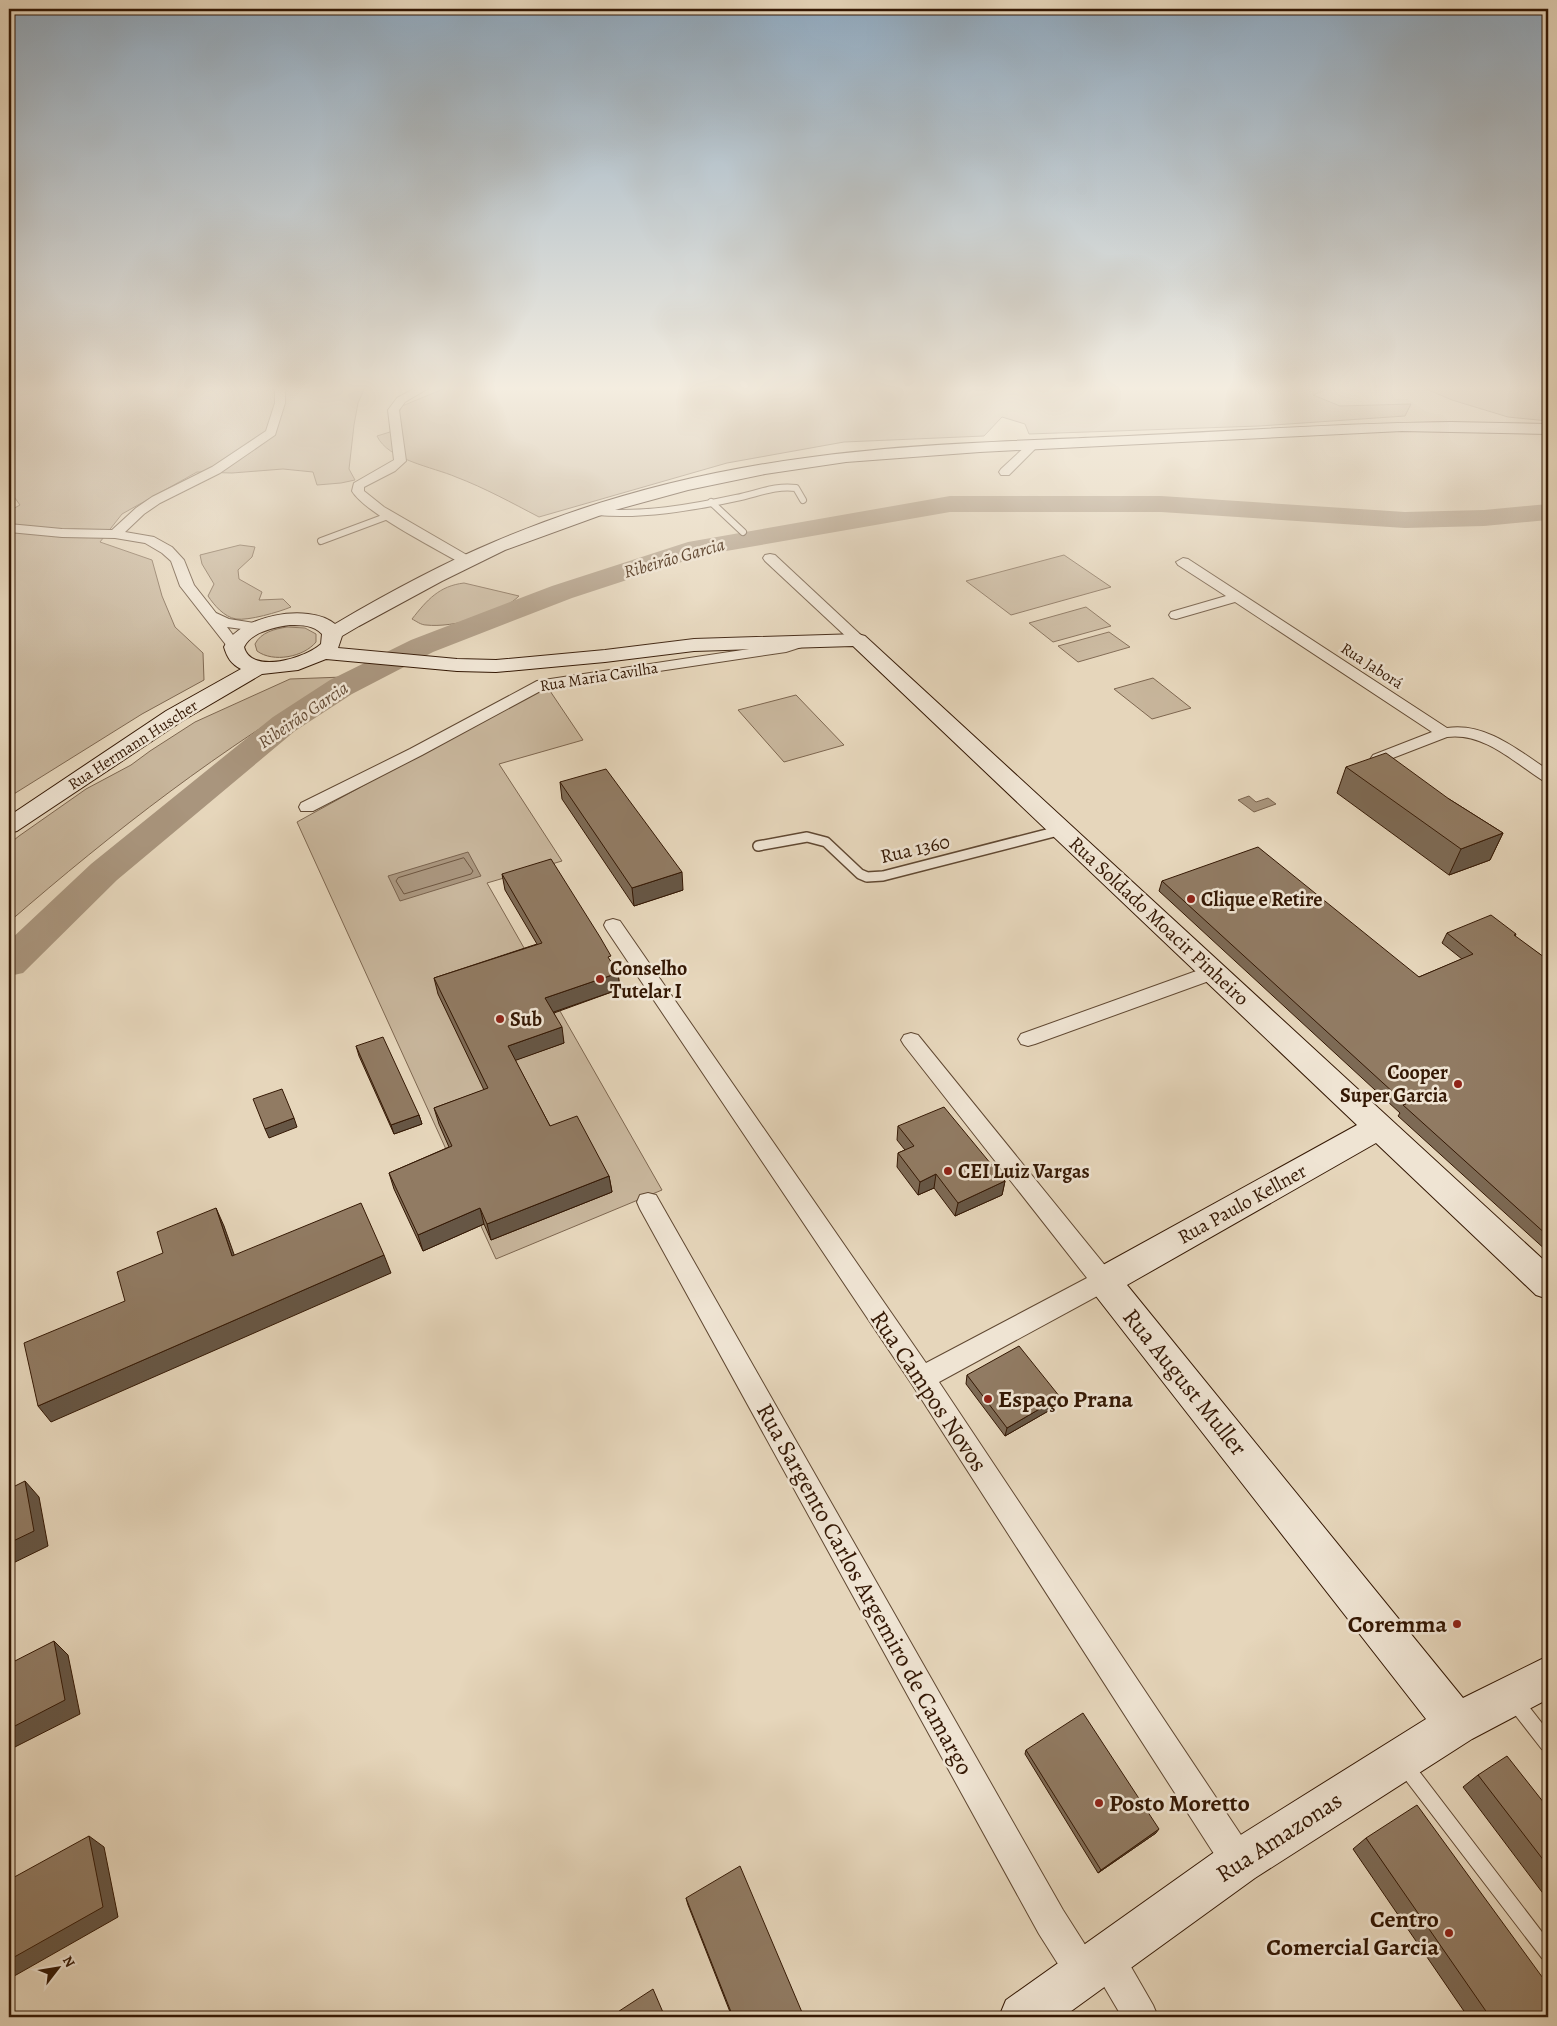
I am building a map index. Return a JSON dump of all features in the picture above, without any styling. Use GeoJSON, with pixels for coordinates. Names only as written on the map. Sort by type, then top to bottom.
{"type":"FeatureCollection","features":[{"type":"Feature","properties":{"kind":"main road"},"geometry":{"type":"LineString","coordinates":[[332,634],[467,561],[548,527],[688,486],[717,480]]}},
{"type":"Feature","properties":{"kind":"main road"},"geometry":{"type":"LineString","coordinates":[[315,621],[327,626],[332,634],[331,643],[322,653],[312,659],[293,665],[272,668],[259,667],[240,659],[234,651],[242,636],[256,627],[290,619],[315,621],[383,606]]}},
{"type":"Feature","properties":{"kind":"main road","name":"Rua Maria Cavilha"},"geometry":{"type":"LineString","coordinates":[[806,641],[858,640]]}},
{"type":"Feature","properties":{"kind":"main road","name":"Rua Soldado Moacir Pinheiro"},"geometry":{"type":"LineString","coordinates":[[858,640],[1548,1284]]}},
{"type":"Feature","properties":{"kind":"main road"},"geometry":{"type":"LineString","coordinates":[[322,653],[457,664],[523,665],[694,645],[806,641]]}},
{"type":"Feature","properties":{"kind":"main road","name":"Rua Hermann Huscher"},"geometry":{"type":"LineString","coordinates":[[9,826],[174,716],[259,667]]}},
{"type":"Feature","properties":{"kind":"main road","name":"Rua Paulo Kellner"},"geometry":{"type":"LineString","coordinates":[[1104,1281],[1379,1127]]}},
{"type":"Feature","properties":{"kind":"main road","name":"Rua August Muller"},"geometry":{"type":"LineString","coordinates":[[1104,1281],[1457,1724]]}},
{"type":"Feature","properties":{"kind":"main road","name":"Rua Amazonas"},"geometry":{"type":"LineString","coordinates":[[1060,1993],[1239,1862],[1457,1724],[1548,1677]]}},
{"type":"Feature","properties":{"kind":"street"},"geometry":{"type":"LineString","coordinates":[[115,534],[140,511],[156,500],[197,480]]}},
{"type":"Feature","properties":{"kind":"street"},"geometry":{"type":"LineString","coordinates":[[370,480],[358,486],[361,496],[388,516],[467,561]]}},
{"type":"Feature","properties":{"kind":"street"},"geometry":{"type":"LineString","coordinates":[[9,528],[62,533],[115,534],[149,540],[167,550],[177,560],[187,586],[235,647]]}},
{"type":"Feature","properties":{"kind":"street","name":"Rua Soldado Moacir Pinheiro"},"geometry":{"type":"LineString","coordinates":[[770,558],[858,640]]}},
{"type":"Feature","properties":{"kind":"street","name":"Rua Jaborá"},"geometry":{"type":"LineString","coordinates":[[1183,562],[1444,733]]}},
{"type":"Feature","properties":{"kind":"street"},"geometry":{"type":"LineString","coordinates":[[1176,615],[1236,598]]}},
{"type":"Feature","properties":{"kind":"street"},"geometry":{"type":"LineString","coordinates":[[210,616],[226,623],[256,627]]}},
{"type":"Feature","properties":{"kind":"street","name":"Rua Maria Cavilha"},"geometry":{"type":"LineString","coordinates":[[307,808],[542,684],[786,648],[806,641]]}},
{"type":"Feature","properties":{"kind":"street"},"geometry":{"type":"LineString","coordinates":[[1379,758],[1444,733],[1454,730],[1467,731],[1480,735],[1548,777]]}},
{"type":"Feature","properties":{"kind":"street","name":"Rua Campos Novos"},"geometry":{"type":"LineString","coordinates":[[613,925],[922,1378],[1239,1862]]}},
{"type":"Feature","properties":{"kind":"street"},"geometry":{"type":"LineString","coordinates":[[1028,1039],[1212,972]]}},
{"type":"Feature","properties":{"kind":"street","name":"Rua August Muller"},"geometry":{"type":"LineString","coordinates":[[911,1040],[1104,1281]]}},
{"type":"Feature","properties":{"kind":"street","name":"Rua Sargento Carlos Argemiro de Camargo"},"geometry":{"type":"LineString","coordinates":[[648,1202],[1051,1922],[1060,1993],[1141,2017]]}},
{"type":"Feature","properties":{"kind":"street"},"geometry":{"type":"LineString","coordinates":[[922,1378],[1104,1281]]}},
{"type":"Feature","properties":{"kind":"lane"},"geometry":{"type":"LineString","coordinates":[[596,512],[619,515],[642,514],[710,502],[785,485],[796,488],[804,500]]}},
{"type":"Feature","properties":{"kind":"lane"},"geometry":{"type":"LineString","coordinates":[[710,502],[743,532]]}},
{"type":"Feature","properties":{"kind":"lane"},"geometry":{"type":"LineString","coordinates":[[321,541],[388,516]]}},
{"type":"Feature","properties":{"kind":"lane","name":"Rua 1360"},"geometry":{"type":"LineString","coordinates":[[758,846],[808,837],[826,842],[860,874],[866,877],[884,876],[1062,830]]}},
{"type":"Feature","properties":{"kind":"lane"},"geometry":{"type":"LineString","coordinates":[[1510,1696],[1548,1744]]}},
{"type":"Feature","properties":{"kind":"lane"},"geometry":{"type":"LineString","coordinates":[[1400,1760],[1548,1953]]}},
{"type":"Feature","properties":{"kind":"shaded area"},"geometry":{"type":"Polygon","coordinates":[[[9,480],[184,480],[122,514],[100,542],[152,560],[162,596],[175,627],[203,653],[204,680],[142,714],[9,797],[9,511],[20,505],[9,490],[9,480]]]}},
{"type":"Feature","properties":{"kind":"shaded area"},"geometry":{"type":"Polygon","coordinates":[[[315,480],[355,480],[341,483],[317,485],[315,480]]]}},
{"type":"Feature","properties":{"kind":"shaded area"},"geometry":{"type":"Polygon","coordinates":[[[463,480],[669,480],[539,517],[463,480]]]}},
{"type":"Feature","properties":{"kind":"shaded area"},"geometry":{"type":"Polygon","coordinates":[[[240,545],[255,547],[252,557],[238,570],[239,579],[262,592],[259,600],[283,599],[291,607],[271,614],[236,619],[223,613],[213,603],[208,596],[214,584],[202,564],[200,555],[240,545]]]}},
{"type":"Feature","properties":{"kind":"shaded area"},"geometry":{"type":"Polygon","coordinates":[[[1064,555],[1111,587],[1011,615],[966,581],[1064,555]]]}},
{"type":"Feature","properties":{"kind":"shaded area"},"geometry":{"type":"Polygon","coordinates":[[[464,583],[519,596],[500,609],[476,619],[449,624],[426,625],[412,619],[434,595],[447,587],[464,583]]]}},
{"type":"Feature","properties":{"kind":"shaded area"},"geometry":{"type":"Polygon","coordinates":[[[1086,607],[1111,626],[1053,642],[1029,623],[1086,607]]]}},
{"type":"Feature","properties":{"kind":"shaded area"},"geometry":{"type":"Polygon","coordinates":[[[287,627],[305,628],[316,634],[316,642],[304,651],[288,657],[271,657],[257,651],[255,644],[261,637],[273,630],[287,627]]]}},
{"type":"Feature","properties":{"kind":"shaded area"},"geometry":{"type":"Polygon","coordinates":[[[1109,632],[1130,647],[1078,662],[1058,646],[1109,632]]]}},
{"type":"Feature","properties":{"kind":"shaded area"},"geometry":{"type":"Polygon","coordinates":[[[343,677],[254,732],[212,761],[129,823],[9,922],[9,844],[19,836],[86,789],[131,765],[195,722],[290,679],[343,677]]]}},
{"type":"Feature","properties":{"kind":"shaded area"},"geometry":{"type":"Polygon","coordinates":[[[1153,678],[1191,708],[1152,719],[1114,689],[1153,678]]]}},
{"type":"Feature","properties":{"kind":"shaded area"},"geometry":{"type":"Polygon","coordinates":[[[546,685],[583,740],[499,764],[562,861],[487,883],[662,1190],[496,1259],[297,822],[546,685]]]}},
{"type":"Feature","properties":{"kind":"shaded area"},"geometry":{"type":"Polygon","coordinates":[[[796,695],[844,745],[784,762],[738,710],[796,695]]]}},
{"type":"Feature","properties":{"kind":"water"},"geometry":{"type":"Polygon","coordinates":[[[1249,796],[1256,802],[1268,798],[1276,804],[1254,812],[1238,800],[1249,796]]]}},
{"type":"Feature","properties":{"kind":"water"},"geometry":{"type":"Polygon","coordinates":[[[468,852],[481,876],[400,901],[388,876],[468,852]]]}},
{"type":"Feature","properties":{"kind":"building"},"geometry":{"type":"Polygon","coordinates":[[[1386,753],[1449,799],[1503,833],[1461,849],[1346,767],[1386,753]]]}},
{"type":"Feature","properties":{"kind":"building"},"geometry":{"type":"Polygon","coordinates":[[[606,769],[682,872],[632,888],[560,782],[606,769]]]}},
{"type":"Feature","properties":{"kind":"building"},"geometry":{"type":"Polygon","coordinates":[[[1258,847],[1419,977],[1473,954],[1447,933],[1491,915],[1548,960],[1548,1236],[1403,1105],[1406,1104],[1162,881],[1258,847]]]}},
{"type":"Feature","properties":{"kind":"building"},"geometry":{"type":"Polygon","coordinates":[[[551,859],[600,937],[611,956],[608,957],[618,973],[545,998],[562,1027],[508,1046],[550,1126],[577,1116],[609,1176],[487,1224],[480,1208],[418,1235],[389,1173],[452,1146],[434,1108],[488,1088],[434,978],[542,943],[502,874],[551,859]]]}},
{"type":"Feature","properties":{"kind":"building"},"geometry":{"type":"Polygon","coordinates":[[[383,1037],[419,1115],[391,1125],[356,1046],[383,1037]]]}},
{"type":"Feature","properties":{"kind":"building"},"geometry":{"type":"Polygon","coordinates":[[[282,1089],[294,1118],[265,1129],[253,1099],[282,1089]]]}},
{"type":"Feature","properties":{"kind":"building"},"geometry":{"type":"Polygon","coordinates":[[[944,1107],[1005,1181],[958,1203],[936,1174],[920,1182],[898,1153],[914,1146],[898,1126],[944,1107]]]}},
{"type":"Feature","properties":{"kind":"building"},"geometry":{"type":"Polygon","coordinates":[[[361,1203],[384,1255],[38,1406],[24,1343],[125,1301],[117,1272],[163,1253],[157,1232],[216,1208],[232,1256],[361,1203]]]}},
{"type":"Feature","properties":{"kind":"building"},"geometry":{"type":"Polygon","coordinates":[[[1019,1346],[1060,1397],[1007,1428],[967,1375],[1019,1346]]]}},
{"type":"Feature","properties":{"kind":"building"},"geometry":{"type":"Polygon","coordinates":[[[25,1481],[34,1531],[9,1543],[9,1489],[25,1481]]]}},
{"type":"Feature","properties":{"kind":"building"},"geometry":{"type":"Polygon","coordinates":[[[54,1641],[65,1700],[9,1729],[9,1664],[54,1641]]]}},
{"type":"Feature","properties":{"kind":"building"},"geometry":{"type":"Polygon","coordinates":[[[1083,1713],[1159,1829],[1101,1870],[1026,1750],[1083,1713]]]}},
{"type":"Feature","properties":{"kind":"building"},"geometry":{"type":"Polygon","coordinates":[[[1507,1756],[1548,1808],[1548,1866],[1478,1775],[1507,1756]]]}},
{"type":"Feature","properties":{"kind":"building","name":"Centro Comercial Garcia"},"geometry":{"type":"Polygon","coordinates":[[[1417,1805],[1548,1985],[1548,2017],[1490,2017],[1366,1838],[1417,1805]]]}},
{"type":"Feature","properties":{"kind":"building"},"geometry":{"type":"Polygon","coordinates":[[[89,1836],[103,1907],[9,1960],[9,1880],[89,1836]]]}},
{"type":"Feature","properties":{"kind":"building"},"geometry":{"type":"Polygon","coordinates":[[[740,1866],[804,2017],[733,2017],[686,1898],[740,1866]]]}},
{"type":"Feature","properties":{"kind":"building"},"geometry":{"type":"Polygon","coordinates":[[[653,1989],[665,2017],[610,2017],[653,1989]]]}},
{"type":"Feature","properties":{"kind":"waterway","name":"Ribeirão Garcia"},"geometry":{"type":"LineString","coordinates":[[9,963],[104,872],[284,724],[341,687],[422,646],[562,592],[698,548],[950,504],[1161,504],[1405,520],[1484,518],[1548,512]]}},
{"type":"Feature","properties":{"kind":"place","name":"Clique e Retire"},"geometry":{"type":"Point","coordinates":[1191,899]}},
{"type":"Feature","properties":{"kind":"place","name":"Conselho Tutelar I"},"geometry":{"type":"Point","coordinates":[600,979]}},
{"type":"Feature","properties":{"kind":"place","name":"Sub"},"geometry":{"type":"Point","coordinates":[500,1019]}},
{"type":"Feature","properties":{"kind":"place","name":"Cooper Super Garcia"},"geometry":{"type":"Point","coordinates":[1458,1084]}},
{"type":"Feature","properties":{"kind":"place","name":"CEI Luiz Vargas"},"geometry":{"type":"Point","coordinates":[948,1171]}},
{"type":"Feature","properties":{"kind":"place","name":"Espaço Prana"},"geometry":{"type":"Point","coordinates":[988,1399]}},
{"type":"Feature","properties":{"kind":"place","name":"Coremma"},"geometry":{"type":"Point","coordinates":[1457,1624]}},
{"type":"Feature","properties":{"kind":"place","name":"Posto Moretto"},"geometry":{"type":"Point","coordinates":[1099,1803]}},
{"type":"Feature","properties":{"kind":"place","name":"Centro Comercial Garcia"},"geometry":{"type":"Point","coordinates":[1449,1933]}}]}
